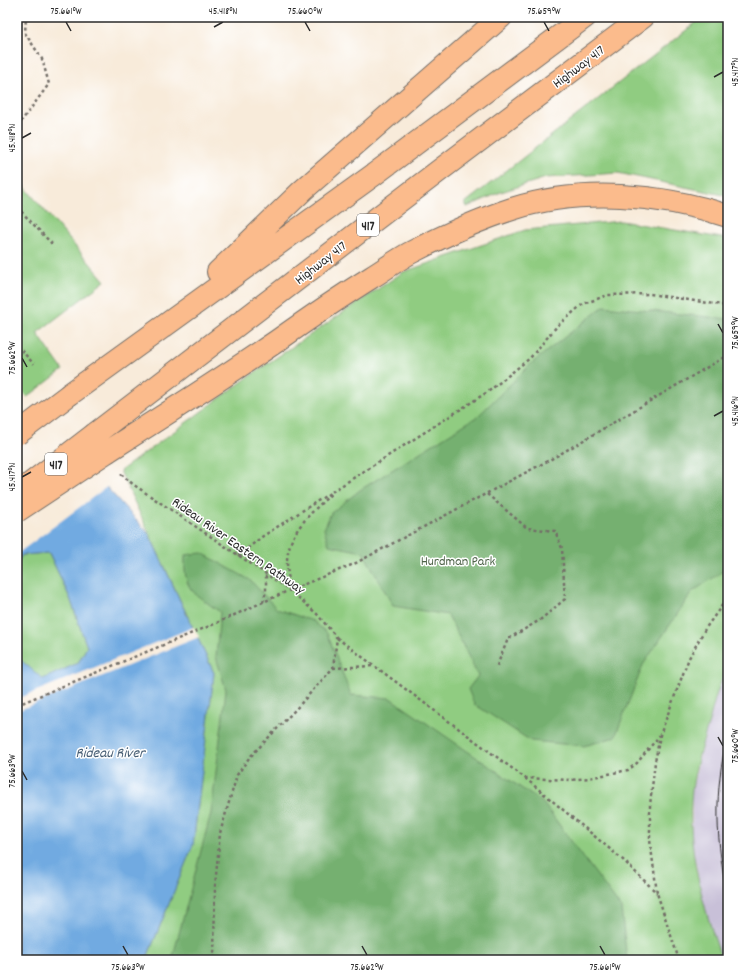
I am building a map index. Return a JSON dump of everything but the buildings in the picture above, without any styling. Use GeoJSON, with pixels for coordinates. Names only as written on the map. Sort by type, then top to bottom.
{"type":"FeatureCollection","features":[{"type":"Feature","properties":{"kind":"highway"},"geometry":{"type":"LineString","coordinates":[[114,361],[236,256],[303,190],[501,17]]}},
{"type":"Feature","properties":{"kind":"highway"},"geometry":{"type":"LineString","coordinates":[[17,434],[114,361],[372,176],[585,17]]}},
{"type":"Feature","properties":{"kind":"highway","name":"Highway 417"},"geometry":{"type":"LineString","coordinates":[[17,494],[440,170],[643,17]]}},
{"type":"Feature","properties":{"kind":"highway"},"geometry":{"type":"LineString","coordinates":[[17,511],[409,253],[486,218],[514,208],[543,202],[567,198],[600,197],[662,199],[707,209],[728,216]]}},
{"type":"Feature","properties":{"kind":"path"},"geometry":{"type":"LineString","coordinates":[[17,127],[49,84],[42,60],[25,33],[26,17]]}},
{"type":"Feature","properties":{"kind":"path"},"geometry":{"type":"LineString","coordinates":[[17,207],[52,244]]}},
{"type":"Feature","properties":{"kind":"path"},"geometry":{"type":"LineString","coordinates":[[238,556],[263,536],[489,391],[530,358],[558,325],[583,304],[608,295],[650,294],[728,306]]}},
{"type":"Feature","properties":{"kind":"path"},"geometry":{"type":"LineString","coordinates":[[17,346],[34,364]]}},
{"type":"Feature","properties":{"kind":"path"},"geometry":{"type":"LineString","coordinates":[[17,705],[212,626],[290,590],[354,564],[555,458],[728,355]]}},
{"type":"Feature","properties":{"kind":"path","name":"Rideau River Eastern Pathway"},"geometry":{"type":"LineString","coordinates":[[121,474],[134,485],[290,590],[316,614],[337,638],[524,778],[623,860],[657,893]]}},
{"type":"Feature","properties":{"kind":"path"},"geometry":{"type":"LineString","coordinates":[[290,590],[287,561],[293,535],[310,514],[337,488]]}},
{"type":"Feature","properties":{"kind":"path"},"geometry":{"type":"LineString","coordinates":[[487,494],[527,528],[555,532],[562,548],[565,599],[540,620],[508,639],[496,668]]}},
{"type":"Feature","properties":{"kind":"path"},"geometry":{"type":"LineString","coordinates":[[263,602],[266,591],[266,573]]}},
{"type":"Feature","properties":{"kind":"path"},"geometry":{"type":"LineString","coordinates":[[678,960],[657,893],[650,840],[650,805],[655,762],[660,735],[689,658],[704,629],[728,597]]}},
{"type":"Feature","properties":{"kind":"path"},"geometry":{"type":"LineString","coordinates":[[214,960],[215,886],[220,833],[237,775],[249,758],[333,668],[337,638]]}},
{"type":"Feature","properties":{"kind":"path"},"geometry":{"type":"LineString","coordinates":[[333,668],[373,666]]}},
{"type":"Feature","properties":{"kind":"path"},"geometry":{"type":"LineString","coordinates":[[524,778],[589,778],[628,770],[637,763],[660,735]]}},
{"type":"Feature","properties":{"kind":"shaded area"},"geometry":{"type":"Polygon","coordinates":[[[728,668],[728,960],[722,960],[704,909],[692,842],[692,790],[703,741],[721,679],[728,668]]]}},
{"type":"Feature","properties":{"kind":"green space"},"geometry":{"type":"Polygon","coordinates":[[[703,17],[728,17],[728,196],[618,173],[546,178],[501,192],[467,207],[465,203],[703,17]]]}},
{"type":"Feature","properties":{"kind":"green space"},"geometry":{"type":"Polygon","coordinates":[[[17,178],[105,281],[37,333],[63,370],[26,398],[17,388],[17,178]]]}},
{"type":"Feature","properties":{"kind":"green space","name":"Hurdman Park"},"geometry":{"type":"Polygon","coordinates":[[[621,221],[728,239],[728,668],[717,694],[699,756],[692,790],[691,812],[691,833],[698,876],[708,919],[722,960],[146,960],[193,845],[214,673],[120,471],[258,370],[403,272],[525,230],[621,221]]]}},
{"type":"Feature","properties":{"kind":"green space"},"geometry":{"type":"Polygon","coordinates":[[[604,306],[728,319],[728,568],[692,592],[643,665],[615,737],[584,746],[531,741],[474,704],[468,689],[478,676],[448,615],[393,606],[363,552],[329,545],[324,529],[331,513],[360,490],[478,416],[532,363],[604,306]]]}},
{"type":"Feature","properties":{"kind":"green space"},"geometry":{"type":"Polygon","coordinates":[[[49,553],[70,598],[87,647],[78,663],[42,680],[17,657],[17,563],[22,555],[49,553]]]}},
{"type":"Feature","properties":{"kind":"green space"},"geometry":{"type":"Polygon","coordinates":[[[202,553],[250,580],[277,609],[313,621],[327,633],[351,695],[390,698],[543,803],[621,908],[627,960],[172,960],[211,813],[226,690],[216,657],[220,612],[192,590],[186,577],[185,555],[202,553]]]}},
{"type":"Feature","properties":{"kind":"water","name":"Rideau River"},"geometry":{"type":"Polygon","coordinates":[[[17,388],[149,534],[214,673],[193,845],[146,960],[17,960],[17,657],[43,679],[78,663],[87,647],[70,598],[49,553],[22,555],[17,563],[17,388]]]}},
{"type":"Feature","properties":{"kind":"pier"},"geometry":{"type":"Polygon","coordinates":[[[17,386],[108,486],[17,554],[17,386]]]}},
{"type":"Feature","properties":{"kind":"pier"},"geometry":{"type":"Polygon","coordinates":[[[194,627],[199,637],[17,711],[17,699],[194,627]]]}},
{"type":"Feature","properties":{"kind":"tram line"},"geometry":{"type":"LineString","coordinates":[[728,736],[723,756],[718,797],[721,858],[728,898]]}},
{"type":"Feature","properties":{"kind":"tram line"},"geometry":{"type":"LineString","coordinates":[[728,808],[728,822]]}}]}
